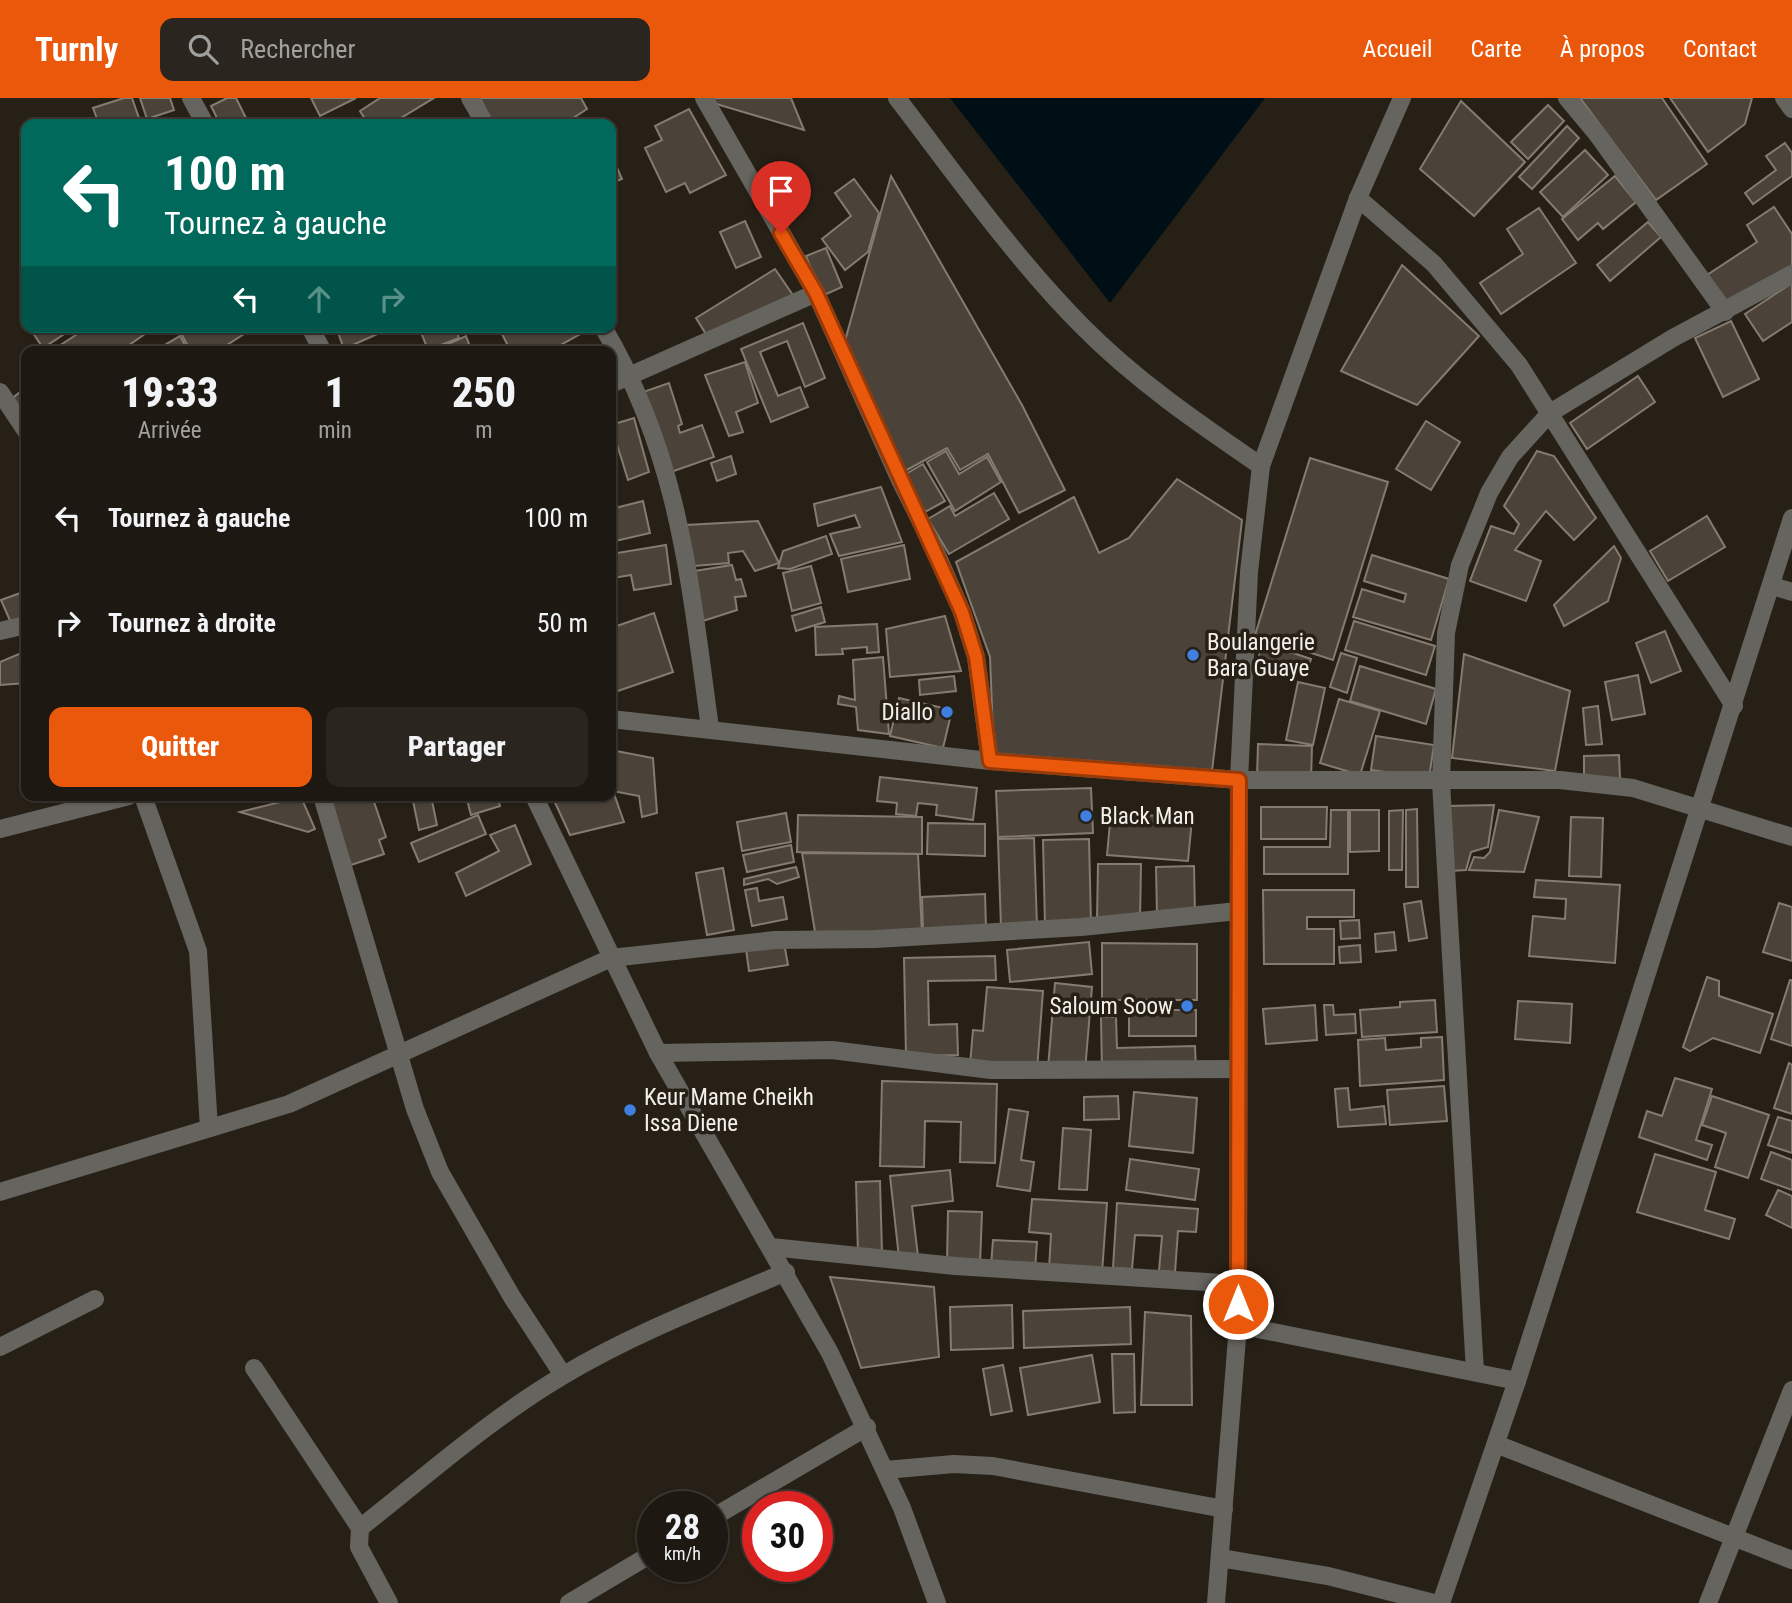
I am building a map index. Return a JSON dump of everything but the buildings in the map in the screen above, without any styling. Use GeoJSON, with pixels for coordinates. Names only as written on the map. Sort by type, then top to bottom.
{"type":"FeatureCollection","features":[{"type":"Feature","properties":{"kind":"street"},"geometry":{"type":"LineString","coordinates":[[191,98],[202,119]]}},
{"type":"Feature","properties":{"kind":"street"},"geometry":{"type":"LineString","coordinates":[[470,98],[482,119]]}},
{"type":"Feature","properties":{"kind":"street"},"geometry":{"type":"LineString","coordinates":[[704,98],[816,293],[962,612],[976,657],[990,761]]}},
{"type":"Feature","properties":{"kind":"street"},"geometry":{"type":"LineString","coordinates":[[897,98],[995,226],[1080,325],[1133,374],[1261,466]]}},
{"type":"Feature","properties":{"kind":"street"},"geometry":{"type":"LineString","coordinates":[[1216,1603],[1238,1325],[1239,780],[1249,572],[1261,466],[1358,198],[1402,98]]}},
{"type":"Feature","properties":{"kind":"street"},"geometry":{"type":"LineString","coordinates":[[1567,98],[1597,134],[1725,312]]}},
{"type":"Feature","properties":{"kind":"street"},"geometry":{"type":"LineString","coordinates":[[1784,98],[1792,109]]}},
{"type":"Feature","properties":{"kind":"street"},"geometry":{"type":"LineString","coordinates":[[1358,198],[1434,264],[1519,365],[1734,706]]}},
{"type":"Feature","properties":{"kind":"street"},"geometry":{"type":"LineString","coordinates":[[1475,1372],[1441,782],[1446,633],[1460,565],[1489,493],[1504,466],[1550,413],[1673,338],[1792,274]]}},
{"type":"Feature","properties":{"kind":"street"},"geometry":{"type":"LineString","coordinates":[[616,382],[816,293]]}},
{"type":"Feature","properties":{"kind":"street"},"geometry":{"type":"LineString","coordinates":[[616,349],[631,375],[667,476],[683,538],[710,728]]}},
{"type":"Feature","properties":{"kind":"street"},"geometry":{"type":"LineString","coordinates":[[0,392],[21,424]]}},
{"type":"Feature","properties":{"kind":"street"},"geometry":{"type":"LineString","coordinates":[[1441,1603],[1517,1381],[1773,586],[1792,518]]}},
{"type":"Feature","properties":{"kind":"street"},"geometry":{"type":"LineString","coordinates":[[1773,586],[1792,592]]}},
{"type":"Feature","properties":{"kind":"street"},"geometry":{"type":"LineString","coordinates":[[0,631],[21,626]]}},
{"type":"Feature","properties":{"kind":"street"},"geometry":{"type":"LineString","coordinates":[[616,719],[990,761],[1239,780],[1441,782],[1523,779],[1633,788],[1792,837]]}},
{"type":"Feature","properties":{"kind":"street"},"geometry":{"type":"LineString","coordinates":[[0,829],[109,801]]}},
{"type":"Feature","properties":{"kind":"street"},"geometry":{"type":"LineString","coordinates":[[145,801],[198,951],[209,1128]]}},
{"type":"Feature","properties":{"kind":"street"},"geometry":{"type":"LineString","coordinates":[[323,801],[415,1109],[440,1171],[506,1287],[563,1375]]}},
{"type":"Feature","properties":{"kind":"street"},"geometry":{"type":"LineString","coordinates":[[536,801],[658,1053],[786,1272],[867,1427],[937,1603]]}},
{"type":"Feature","properties":{"kind":"street"},"geometry":{"type":"LineString","coordinates":[[0,1192],[289,1104],[611,958],[775,940],[876,939],[1081,928],[1238,911]]}},
{"type":"Feature","properties":{"kind":"street"},"geometry":{"type":"LineString","coordinates":[[658,1053],[832,1050],[991,1070],[1237,1069]]}},
{"type":"Feature","properties":{"kind":"street"},"geometry":{"type":"LineString","coordinates":[[771,1247],[955,1266],[1238,1283]]}},
{"type":"Feature","properties":{"kind":"street"},"geometry":{"type":"LineString","coordinates":[[359,1528],[490,1426],[563,1375],[621,1343],[786,1272]]}},
{"type":"Feature","properties":{"kind":"street"},"geometry":{"type":"LineString","coordinates":[[0,1347],[95,1299]]}},
{"type":"Feature","properties":{"kind":"street"},"geometry":{"type":"LineString","coordinates":[[1238,1325],[1517,1381]]}},
{"type":"Feature","properties":{"kind":"street"},"geometry":{"type":"LineString","coordinates":[[254,1368],[359,1528],[359,1547],[389,1603]]}},
{"type":"Feature","properties":{"kind":"street"},"geometry":{"type":"LineString","coordinates":[[1707,1603],[1792,1390]]}},
{"type":"Feature","properties":{"kind":"street"},"geometry":{"type":"LineString","coordinates":[[728,1509],[867,1427]]}},
{"type":"Feature","properties":{"kind":"street"},"geometry":{"type":"LineString","coordinates":[[1496,1444],[1792,1560]]}},
{"type":"Feature","properties":{"kind":"street"},"geometry":{"type":"LineString","coordinates":[[886,1470],[954,1464],[993,1466],[1224,1509]]}},
{"type":"Feature","properties":{"kind":"street"},"geometry":{"type":"LineString","coordinates":[[1220,1558],[1328,1576],[1434,1603]]}},
{"type":"Feature","properties":{"kind":"street"},"geometry":{"type":"LineString","coordinates":[[569,1603],[637,1563]]}},
{"type":"Feature","properties":{"kind":"shaded area"},"geometry":{"type":"Polygon","coordinates":[[[950,98],[1265,98],[1110,303],[950,98]]]}},
{"type":"Feature","properties":{"kind":"place","name":"Boulangerie Bara Guaye"},"geometry":{"type":"Point","coordinates":[1193,655]}},
{"type":"Feature","properties":{"kind":"place","name":"Diallo"},"geometry":{"type":"Point","coordinates":[947,712]}},
{"type":"Feature","properties":{"kind":"place","name":"Black Man"},"geometry":{"type":"Point","coordinates":[1086,816]}},
{"type":"Feature","properties":{"kind":"place","name":"Saloum Soow"},"geometry":{"type":"Point","coordinates":[1187,1006]}},
{"type":"Feature","properties":{"kind":"place","name":"Keur Mame Cheikh Issa Diene"},"geometry":{"type":"Point","coordinates":[630,1110]}},
{"type":"Feature","properties":{"kind":"route"},"geometry":{"type":"LineString","coordinates":[[781,233],[816,293],[962,612],[976,657],[990,761],[1239,780],[1238,1304]]}}]}
